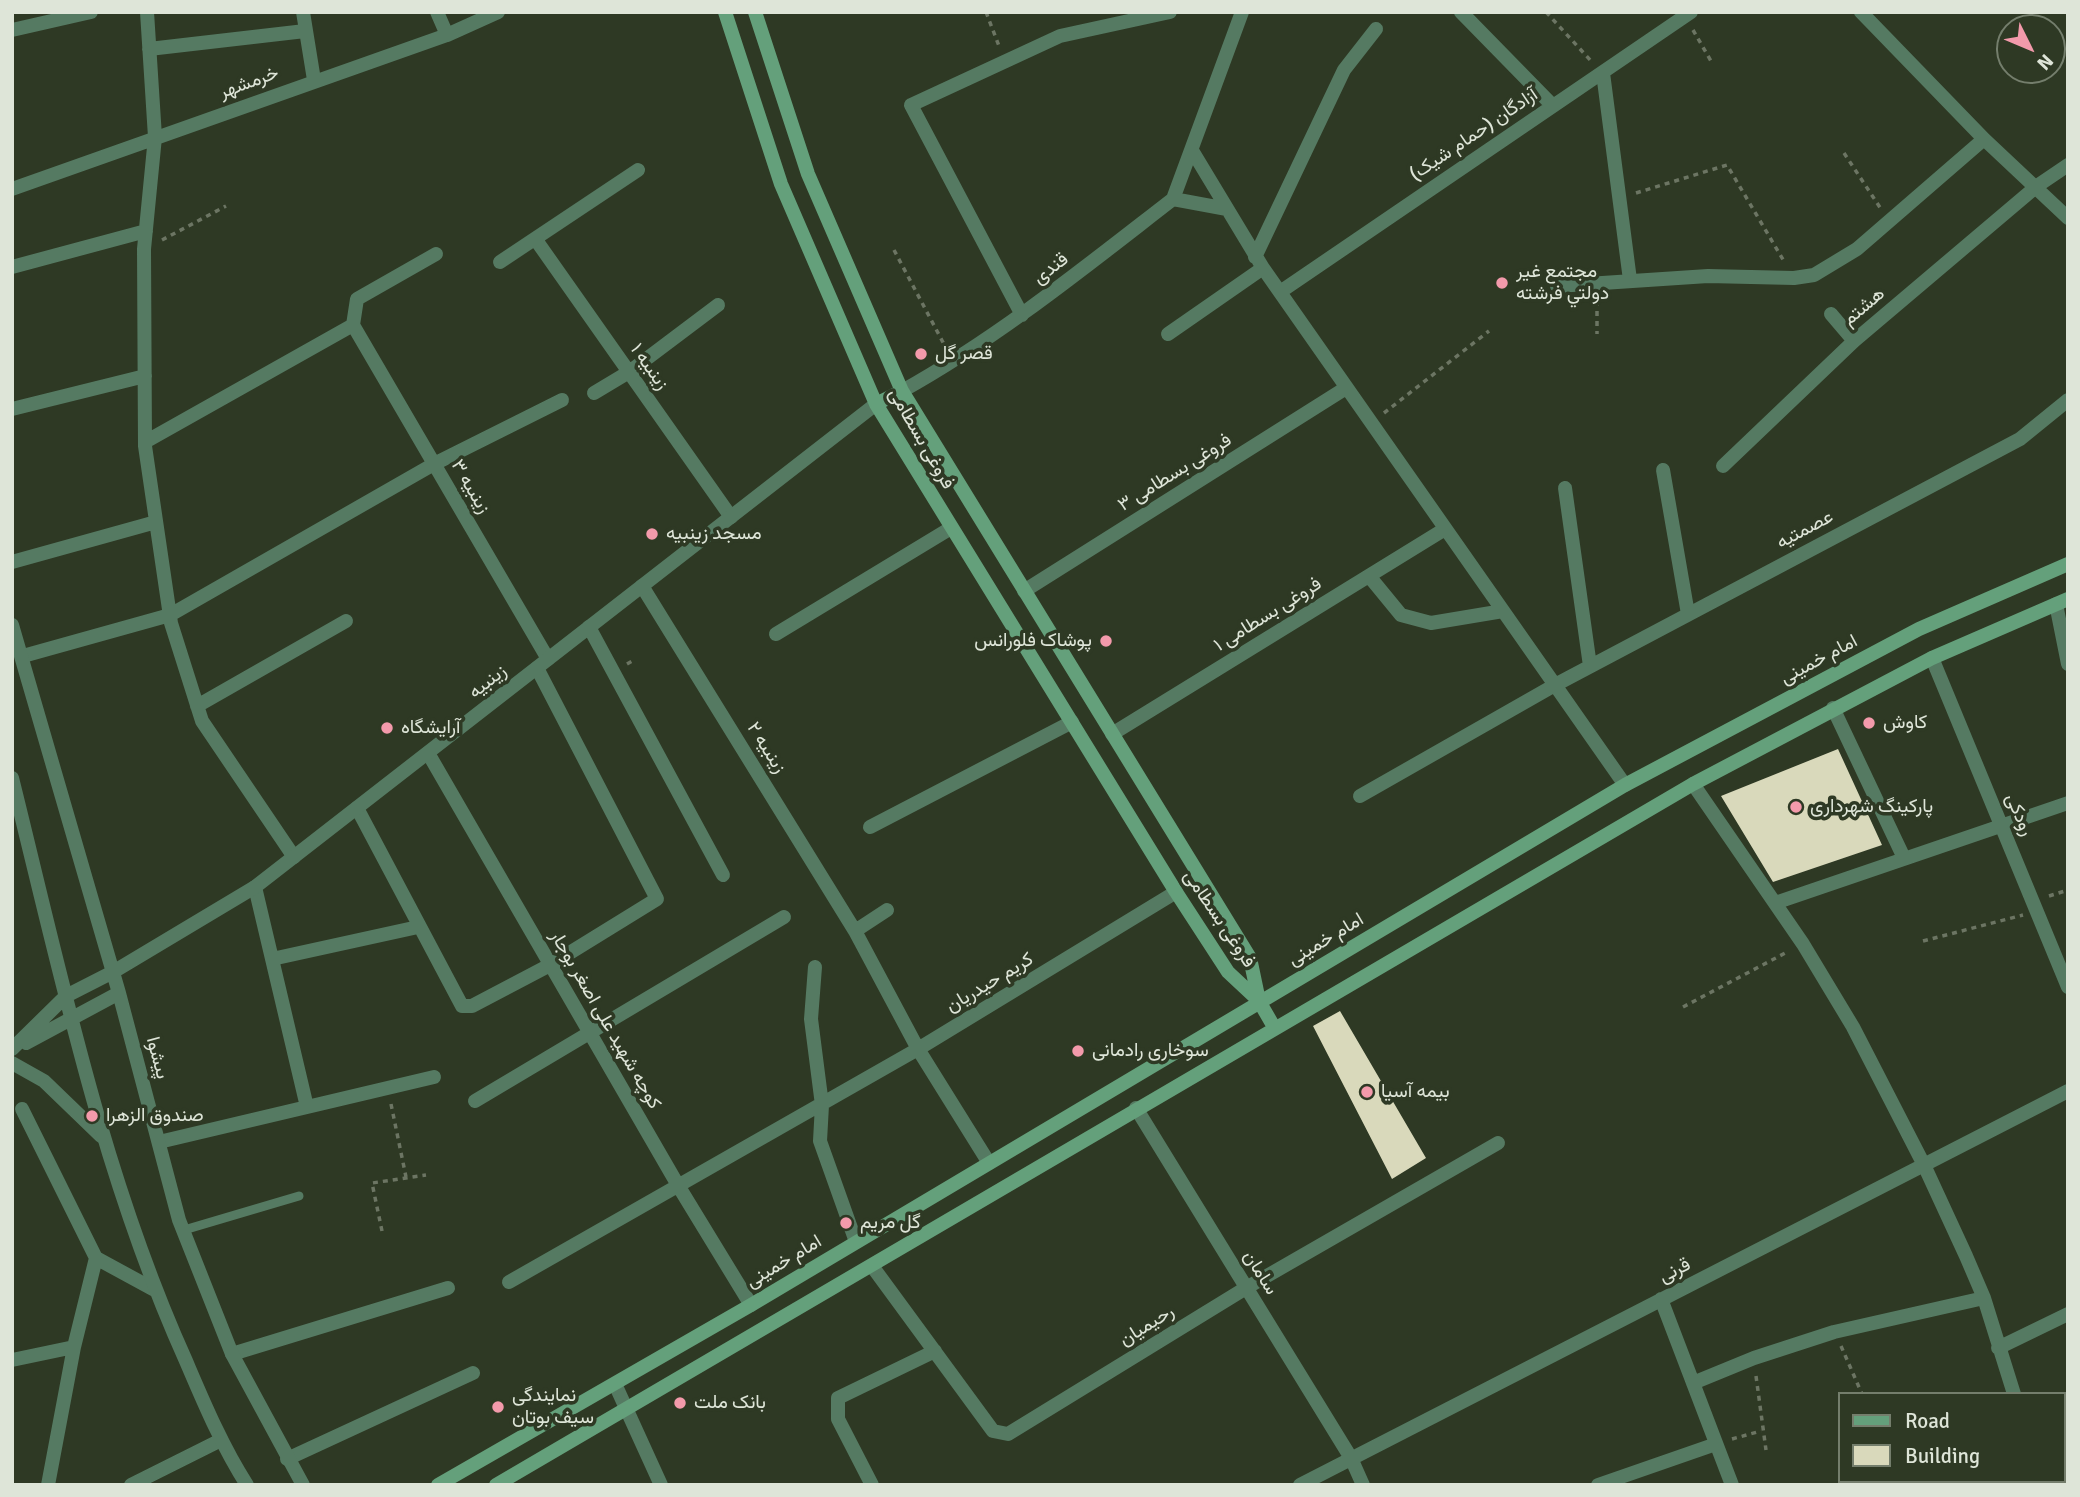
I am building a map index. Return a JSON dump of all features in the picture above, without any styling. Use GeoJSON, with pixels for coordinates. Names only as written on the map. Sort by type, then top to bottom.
{"type":"FeatureCollection","features":[{"type":"Feature","properties":{"kind":"main road","name":"فروغی بسطامی"},"geometry":{"type":"LineString","coordinates":[[725,12],[781,184],[876,404],[1176,892],[1228,972],[1259,1001]]}},
{"type":"Feature","properties":{"kind":"main road","name":"فروغی بسطامی"},"geometry":{"type":"LineString","coordinates":[[755,12],[808,174],[902,391],[1250,958],[1259,1001]]}},
{"type":"Feature","properties":{"kind":"main road"},"geometry":{"type":"LineString","coordinates":[[876,404],[902,391]]}},
{"type":"Feature","properties":{"kind":"main road","name":"امام خمینی"},"geometry":{"type":"LineString","coordinates":[[438,1485],[751,1305],[1625,785],[1919,629],[2068,564]]}},
{"type":"Feature","properties":{"kind":"main road"},"geometry":{"type":"LineString","coordinates":[[496,1485],[1693,784],[1932,658],[2062,601]]}},
{"type":"Feature","properties":{"kind":"main road"},"geometry":{"type":"LineString","coordinates":[[1259,1001],[1274,1027]]}},
{"type":"Feature","properties":{"kind":"street"},"geometry":{"type":"LineString","coordinates":[[12,30],[91,12]]}},
{"type":"Feature","properties":{"kind":"street"},"geometry":{"type":"LineString","coordinates":[[147,12],[155,137],[144,249],[145,442],[170,615],[199,714],[294,857]]}},
{"type":"Feature","properties":{"kind":"street"},"geometry":{"type":"LineString","coordinates":[[303,12],[314,80]]}},
{"type":"Feature","properties":{"kind":"street"},"geometry":{"type":"LineString","coordinates":[[437,12],[447,35]]}},
{"type":"Feature","properties":{"kind":"street","name":"خرمشهر"},"geometry":{"type":"LineString","coordinates":[[12,189],[447,35],[498,12]]}},
{"type":"Feature","properties":{"kind":"street"},"geometry":{"type":"LineString","coordinates":[[1023,315],[911,104],[1060,36],[1170,12]]}},
{"type":"Feature","properties":{"kind":"street"},"geometry":{"type":"LineString","coordinates":[[1227,209],[1173,199],[1193,152],[1242,12]]}},
{"type":"Feature","properties":{"kind":"street"},"geometry":{"type":"LineString","coordinates":[[1461,12],[1552,105]]}},
{"type":"Feature","properties":{"kind":"street"},"geometry":{"type":"LineString","coordinates":[[1861,12],[1984,139],[2068,218]]}},
{"type":"Feature","properties":{"kind":"street","name":"آزادگان (حمام شیک)"},"geometry":{"type":"LineString","coordinates":[[1280,292],[1688,14]]}},
{"type":"Feature","properties":{"kind":"street"},"geometry":{"type":"LineString","coordinates":[[1168,334],[1259,262],[1344,69],[1376,29]]}},
{"type":"Feature","properties":{"kind":"street"},"geometry":{"type":"LineString","coordinates":[[149,50],[305,31]]}},
{"type":"Feature","properties":{"kind":"street"},"geometry":{"type":"LineString","coordinates":[[1603,73],[1617,198],[1630,280]]}},
{"type":"Feature","properties":{"kind":"street"},"geometry":{"type":"LineString","coordinates":[[1557,286],[1707,276],[1794,278],[1814,275],[1857,249],[1984,139]]}},
{"type":"Feature","properties":{"kind":"street"},"geometry":{"type":"LineString","coordinates":[[1193,152],[1259,262],[1625,785]]}},
{"type":"Feature","properties":{"kind":"street","name":"هشتم"},"geometry":{"type":"LineString","coordinates":[[1723,466],[1854,341],[2037,186],[2068,165]]}},
{"type":"Feature","properties":{"kind":"street"},"geometry":{"type":"LineString","coordinates":[[500,262],[638,170]]}},
{"type":"Feature","properties":{"kind":"street","name":"قندی"},"geometry":{"type":"LineString","coordinates":[[902,391],[953,362],[1023,315],[1173,199]]}},
{"type":"Feature","properties":{"kind":"street"},"geometry":{"type":"LineString","coordinates":[[12,267],[146,231]]}},
{"type":"Feature","properties":{"kind":"street","name":"زینبیه ۱"},"geometry":{"type":"LineString","coordinates":[[536,240],[731,517]]}},
{"type":"Feature","properties":{"kind":"street"},"geometry":{"type":"LineString","coordinates":[[145,442],[356,330],[357,299],[436,254]]}},
{"type":"Feature","properties":{"kind":"street"},"geometry":{"type":"LineString","coordinates":[[594,393],[629,372],[718,305]]}},
{"type":"Feature","properties":{"kind":"street"},"geometry":{"type":"LineString","coordinates":[[1831,314],[1854,341]]}},
{"type":"Feature","properties":{"kind":"street","name":"زینبیه ۳"},"geometry":{"type":"LineString","coordinates":[[356,330],[434,464],[543,664],[657,899],[550,965]]}},
{"type":"Feature","properties":{"kind":"street"},"geometry":{"type":"LineString","coordinates":[[12,409],[145,376]]}},
{"type":"Feature","properties":{"kind":"street","name":"فروغی بسطامی ۳"},"geometry":{"type":"LineString","coordinates":[[1024,591],[1346,388]]}},
{"type":"Feature","properties":{"kind":"street"},"geometry":{"type":"LineString","coordinates":[[23,656],[170,615],[434,464],[562,400]]}},
{"type":"Feature","properties":{"kind":"street","name":"عصمتیه"},"geometry":{"type":"LineString","coordinates":[[1360,796],[1590,666],[2020,439],[2068,400]]}},
{"type":"Feature","properties":{"kind":"street","name":"زینبیه"},"geometry":{"type":"LineString","coordinates":[[12,1050],[66,996],[113,972],[255,887],[876,404]]}},
{"type":"Feature","properties":{"kind":"street"},"geometry":{"type":"LineString","coordinates":[[1663,470],[1688,614]]}},
{"type":"Feature","properties":{"kind":"street"},"geometry":{"type":"LineString","coordinates":[[1565,488],[1590,666]]}},
{"type":"Feature","properties":{"kind":"street"},"geometry":{"type":"LineString","coordinates":[[12,562],[156,522]]}},
{"type":"Feature","properties":{"kind":"street"},"geometry":{"type":"LineString","coordinates":[[776,634],[951,528]]}},
{"type":"Feature","properties":{"kind":"street","name":"فروغی بسطامی ۱"},"geometry":{"type":"LineString","coordinates":[[1112,734],[1445,529]]}},
{"type":"Feature","properties":{"kind":"street"},"geometry":{"type":"LineString","coordinates":[[1369,576],[1402,615],[1411,618],[1431,623],[1503,611]]}},
{"type":"Feature","properties":{"kind":"street","name":"زینبیه ۲"},"geometry":{"type":"LineString","coordinates":[[642,586],[855,931],[918,1049],[989,1163]]}},
{"type":"Feature","properties":{"kind":"street"},"geometry":{"type":"LineString","coordinates":[[2062,601],[2068,664]]}},
{"type":"Feature","properties":{"kind":"street"},"geometry":{"type":"LineString","coordinates":[[199,714],[346,621]]}},
{"type":"Feature","properties":{"kind":"street","name":"پیشوا"},"geometry":{"type":"LineString","coordinates":[[12,625],[119,993],[184,1230],[232,1354],[303,1485]]}},
{"type":"Feature","properties":{"kind":"street"},"geometry":{"type":"LineString","coordinates":[[589,627],[723,875]]}},
{"type":"Feature","properties":{"kind":"street","name":"رودکی"},"geometry":{"type":"LineString","coordinates":[[1932,658],[2004,827],[2068,988]]}},
{"type":"Feature","properties":{"kind":"street"},"geometry":{"type":"LineString","coordinates":[[1833,708],[1904,858]]}},
{"type":"Feature","properties":{"kind":"street"},"geometry":{"type":"LineString","coordinates":[[870,827],[1072,722]]}},
{"type":"Feature","properties":{"kind":"street","name":"کوچه شهید علی اصغر بوجار"},"geometry":{"type":"LineString","coordinates":[[428,753],[679,1187],[751,1305]]}},
{"type":"Feature","properties":{"kind":"street"},"geometry":{"type":"LineString","coordinates":[[12,778],[102,1136],[153,1289],[221,1440],[247,1485]]}},
{"type":"Feature","properties":{"kind":"street"},"geometry":{"type":"LineString","coordinates":[[1693,784],[1803,944],[1853,1027],[1924,1165],[1984,1298],[2013,1392]]}},
{"type":"Feature","properties":{"kind":"street"},"geometry":{"type":"LineString","coordinates":[[1775,903],[2068,803]]}},
{"type":"Feature","properties":{"kind":"street"},"geometry":{"type":"LineString","coordinates":[[357,808],[462,1006],[472,1006],[550,965]]}},
{"type":"Feature","properties":{"kind":"street"},"geometry":{"type":"LineString","coordinates":[[255,887],[307,1107]]}},
{"type":"Feature","properties":{"kind":"street","name":"کریم حیدریان"},"geometry":{"type":"LineString","coordinates":[[509,1282],[918,1049],[1176,892]]}},
{"type":"Feature","properties":{"kind":"street"},"geometry":{"type":"LineString","coordinates":[[855,931],[887,910]]}},
{"type":"Feature","properties":{"kind":"street"},"geometry":{"type":"LineString","coordinates":[[475,1101],[784,917]]}},
{"type":"Feature","properties":{"kind":"street"},"geometry":{"type":"LineString","coordinates":[[272,959],[418,927]]}},
{"type":"Feature","properties":{"kind":"street"},"geometry":{"type":"LineString","coordinates":[[815,967],[811,1019],[822,1105],[820,1141],[856,1242]]}},
{"type":"Feature","properties":{"kind":"street","name":"زینبیه"},"geometry":{"type":"LineString","coordinates":[[12,1050],[119,993]]}},
{"type":"Feature","properties":{"kind":"street"},"geometry":{"type":"LineString","coordinates":[[12,1063],[44,1082],[102,1136]]}},
{"type":"Feature","properties":{"kind":"street"},"geometry":{"type":"LineString","coordinates":[[159,1142],[434,1077]]}},
{"type":"Feature","properties":{"kind":"street","name":"قرنی"},"geometry":{"type":"LineString","coordinates":[[1300,1485],[2068,1091]]}},
{"type":"Feature","properties":{"kind":"street","name":"سامان"},"geometry":{"type":"LineString","coordinates":[[1136,1108],[1351,1458],[1363,1485]]}},
{"type":"Feature","properties":{"kind":"street"},"geometry":{"type":"LineString","coordinates":[[22,1109],[96,1258],[153,1289]]}},
{"type":"Feature","properties":{"kind":"street","name":"رحیمیان"},"geometry":{"type":"LineString","coordinates":[[872,1266],[993,1431],[1008,1434],[1246,1288],[1498,1143]]}},
{"type":"Feature","properties":{"kind":"street"},"geometry":{"type":"LineString","coordinates":[[48,1485],[74,1347],[96,1258]]}},
{"type":"Feature","properties":{"kind":"street"},"geometry":{"type":"LineString","coordinates":[[232,1354],[448,1288]]}},
{"type":"Feature","properties":{"kind":"street"},"geometry":{"type":"LineString","coordinates":[[1693,1383],[1754,1358],[1834,1332],[1984,1298]]}},
{"type":"Feature","properties":{"kind":"street"},"geometry":{"type":"LineString","coordinates":[[1661,1299],[1732,1485]]}},
{"type":"Feature","properties":{"kind":"street"},"geometry":{"type":"LineString","coordinates":[[1998,1348],[2068,1314]]}},
{"type":"Feature","properties":{"kind":"street"},"geometry":{"type":"LineString","coordinates":[[12,1360],[74,1347]]}},
{"type":"Feature","properties":{"kind":"street"},"geometry":{"type":"LineString","coordinates":[[872,1485],[838,1419],[838,1398],[934,1351]]}},
{"type":"Feature","properties":{"kind":"street"},"geometry":{"type":"LineString","coordinates":[[287,1459],[473,1373]]}},
{"type":"Feature","properties":{"kind":"street"},"geometry":{"type":"LineString","coordinates":[[615,1384],[661,1485]]}},
{"type":"Feature","properties":{"kind":"street"},"geometry":{"type":"LineString","coordinates":[[131,1485],[221,1440]]}},
{"type":"Feature","properties":{"kind":"street"},"geometry":{"type":"LineString","coordinates":[[1598,1485],[1716,1444]]}},
{"type":"Feature","properties":{"kind":"lane"},"geometry":{"type":"LineString","coordinates":[[184,1230],[299,1196]]}},
{"type":"Feature","properties":{"kind":"path"},"geometry":{"type":"LineString","coordinates":[[986,12],[1005,61]]}},
{"type":"Feature","properties":{"kind":"path"},"geometry":{"type":"LineString","coordinates":[[1546,12],[1603,73]]}},
{"type":"Feature","properties":{"kind":"path"},"geometry":{"type":"LineString","coordinates":[[1688,14],[1711,61]]}},
{"type":"Feature","properties":{"kind":"path"},"geometry":{"type":"LineString","coordinates":[[1844,153],[1889,220]]}},
{"type":"Feature","properties":{"kind":"path"},"geometry":{"type":"LineString","coordinates":[[1617,198],[1727,165],[1794,278]]}},
{"type":"Feature","properties":{"kind":"path"},"geometry":{"type":"LineString","coordinates":[[144,249],[226,205]]}},
{"type":"Feature","properties":{"kind":"path"},"geometry":{"type":"LineString","coordinates":[[894,250],[953,362]]}},
{"type":"Feature","properties":{"kind":"path"},"geometry":{"type":"LineString","coordinates":[[1597,284],[1597,334]]}},
{"type":"Feature","properties":{"kind":"path"},"geometry":{"type":"LineString","coordinates":[[1371,424],[1489,331]]}},
{"type":"Feature","properties":{"kind":"path"},"geometry":{"type":"LineString","coordinates":[[1923,941],[2035,906],[2068,890]]}},
{"type":"Feature","properties":{"kind":"path"},"geometry":{"type":"LineString","coordinates":[[1683,1007],[1803,944]]}},
{"type":"Feature","properties":{"kind":"path"},"geometry":{"type":"LineString","coordinates":[[388,1088],[406,1177]]}},
{"type":"Feature","properties":{"kind":"path"},"geometry":{"type":"LineString","coordinates":[[382,1231],[372,1184],[426,1175]]}},
{"type":"Feature","properties":{"kind":"path"},"geometry":{"type":"LineString","coordinates":[[1834,1332],[1861,1392]]}},
{"type":"Feature","properties":{"kind":"path"},"geometry":{"type":"LineString","coordinates":[[1754,1358],[1761,1431],[1766,1450]]}},
{"type":"Feature","properties":{"kind":"path"},"geometry":{"type":"LineString","coordinates":[[1716,1444],[1761,1431]]}},
{"type":"Feature","properties":{"kind":"building","name":"پارکینگ شهرداری"},"geometry":{"type":"Polygon","coordinates":[[[1838,749],[1882,845],[1773,882],[1721,796],[1838,749]]]}},
{"type":"Feature","properties":{"kind":"building","name":"بیمه آسیا"},"geometry":{"type":"Polygon","coordinates":[[[1340,1011],[1426,1158],[1392,1179],[1313,1026],[1340,1011]]]}},
{"type":"Feature","properties":{"kind":"place","name":"مجتمع غير دولتي فرشته"},"geometry":{"type":"Point","coordinates":[1502,283]}},
{"type":"Feature","properties":{"kind":"place","name":"قصر گل"},"geometry":{"type":"Point","coordinates":[921,354]}},
{"type":"Feature","properties":{"kind":"place","name":"مسجد زینبیه"},"geometry":{"type":"Point","coordinates":[652,534]}},
{"type":"Feature","properties":{"kind":"place","name":"پوشاک فلورانس"},"geometry":{"type":"Point","coordinates":[1106,641]}},
{"type":"Feature","properties":{"kind":"place","name":"کاوش"},"geometry":{"type":"Point","coordinates":[1869,723]}},
{"type":"Feature","properties":{"kind":"place","name":"آرایشگاه"},"geometry":{"type":"Point","coordinates":[387,728]}},
{"type":"Feature","properties":{"kind":"place","name":"پارکینگ شهرداری"},"geometry":{"type":"Point","coordinates":[1796,807]}},
{"type":"Feature","properties":{"kind":"place","name":"سوخاری رادمانی"},"geometry":{"type":"Point","coordinates":[1078,1051]}},
{"type":"Feature","properties":{"kind":"place","name":"بیمه آسیا"},"geometry":{"type":"Point","coordinates":[1367,1092]}},
{"type":"Feature","properties":{"kind":"place","name":"صندوق الزهرا"},"geometry":{"type":"Point","coordinates":[92,1116]}},
{"type":"Feature","properties":{"kind":"place","name":"گل مریم"},"geometry":{"type":"Point","coordinates":[846,1223]}},
{"type":"Feature","properties":{"kind":"place","name":"بانک ملت"},"geometry":{"type":"Point","coordinates":[680,1403]}},
{"type":"Feature","properties":{"kind":"place","name":"نمایندگی سیف بوتان"},"geometry":{"type":"Point","coordinates":[498,1407]}}]}
